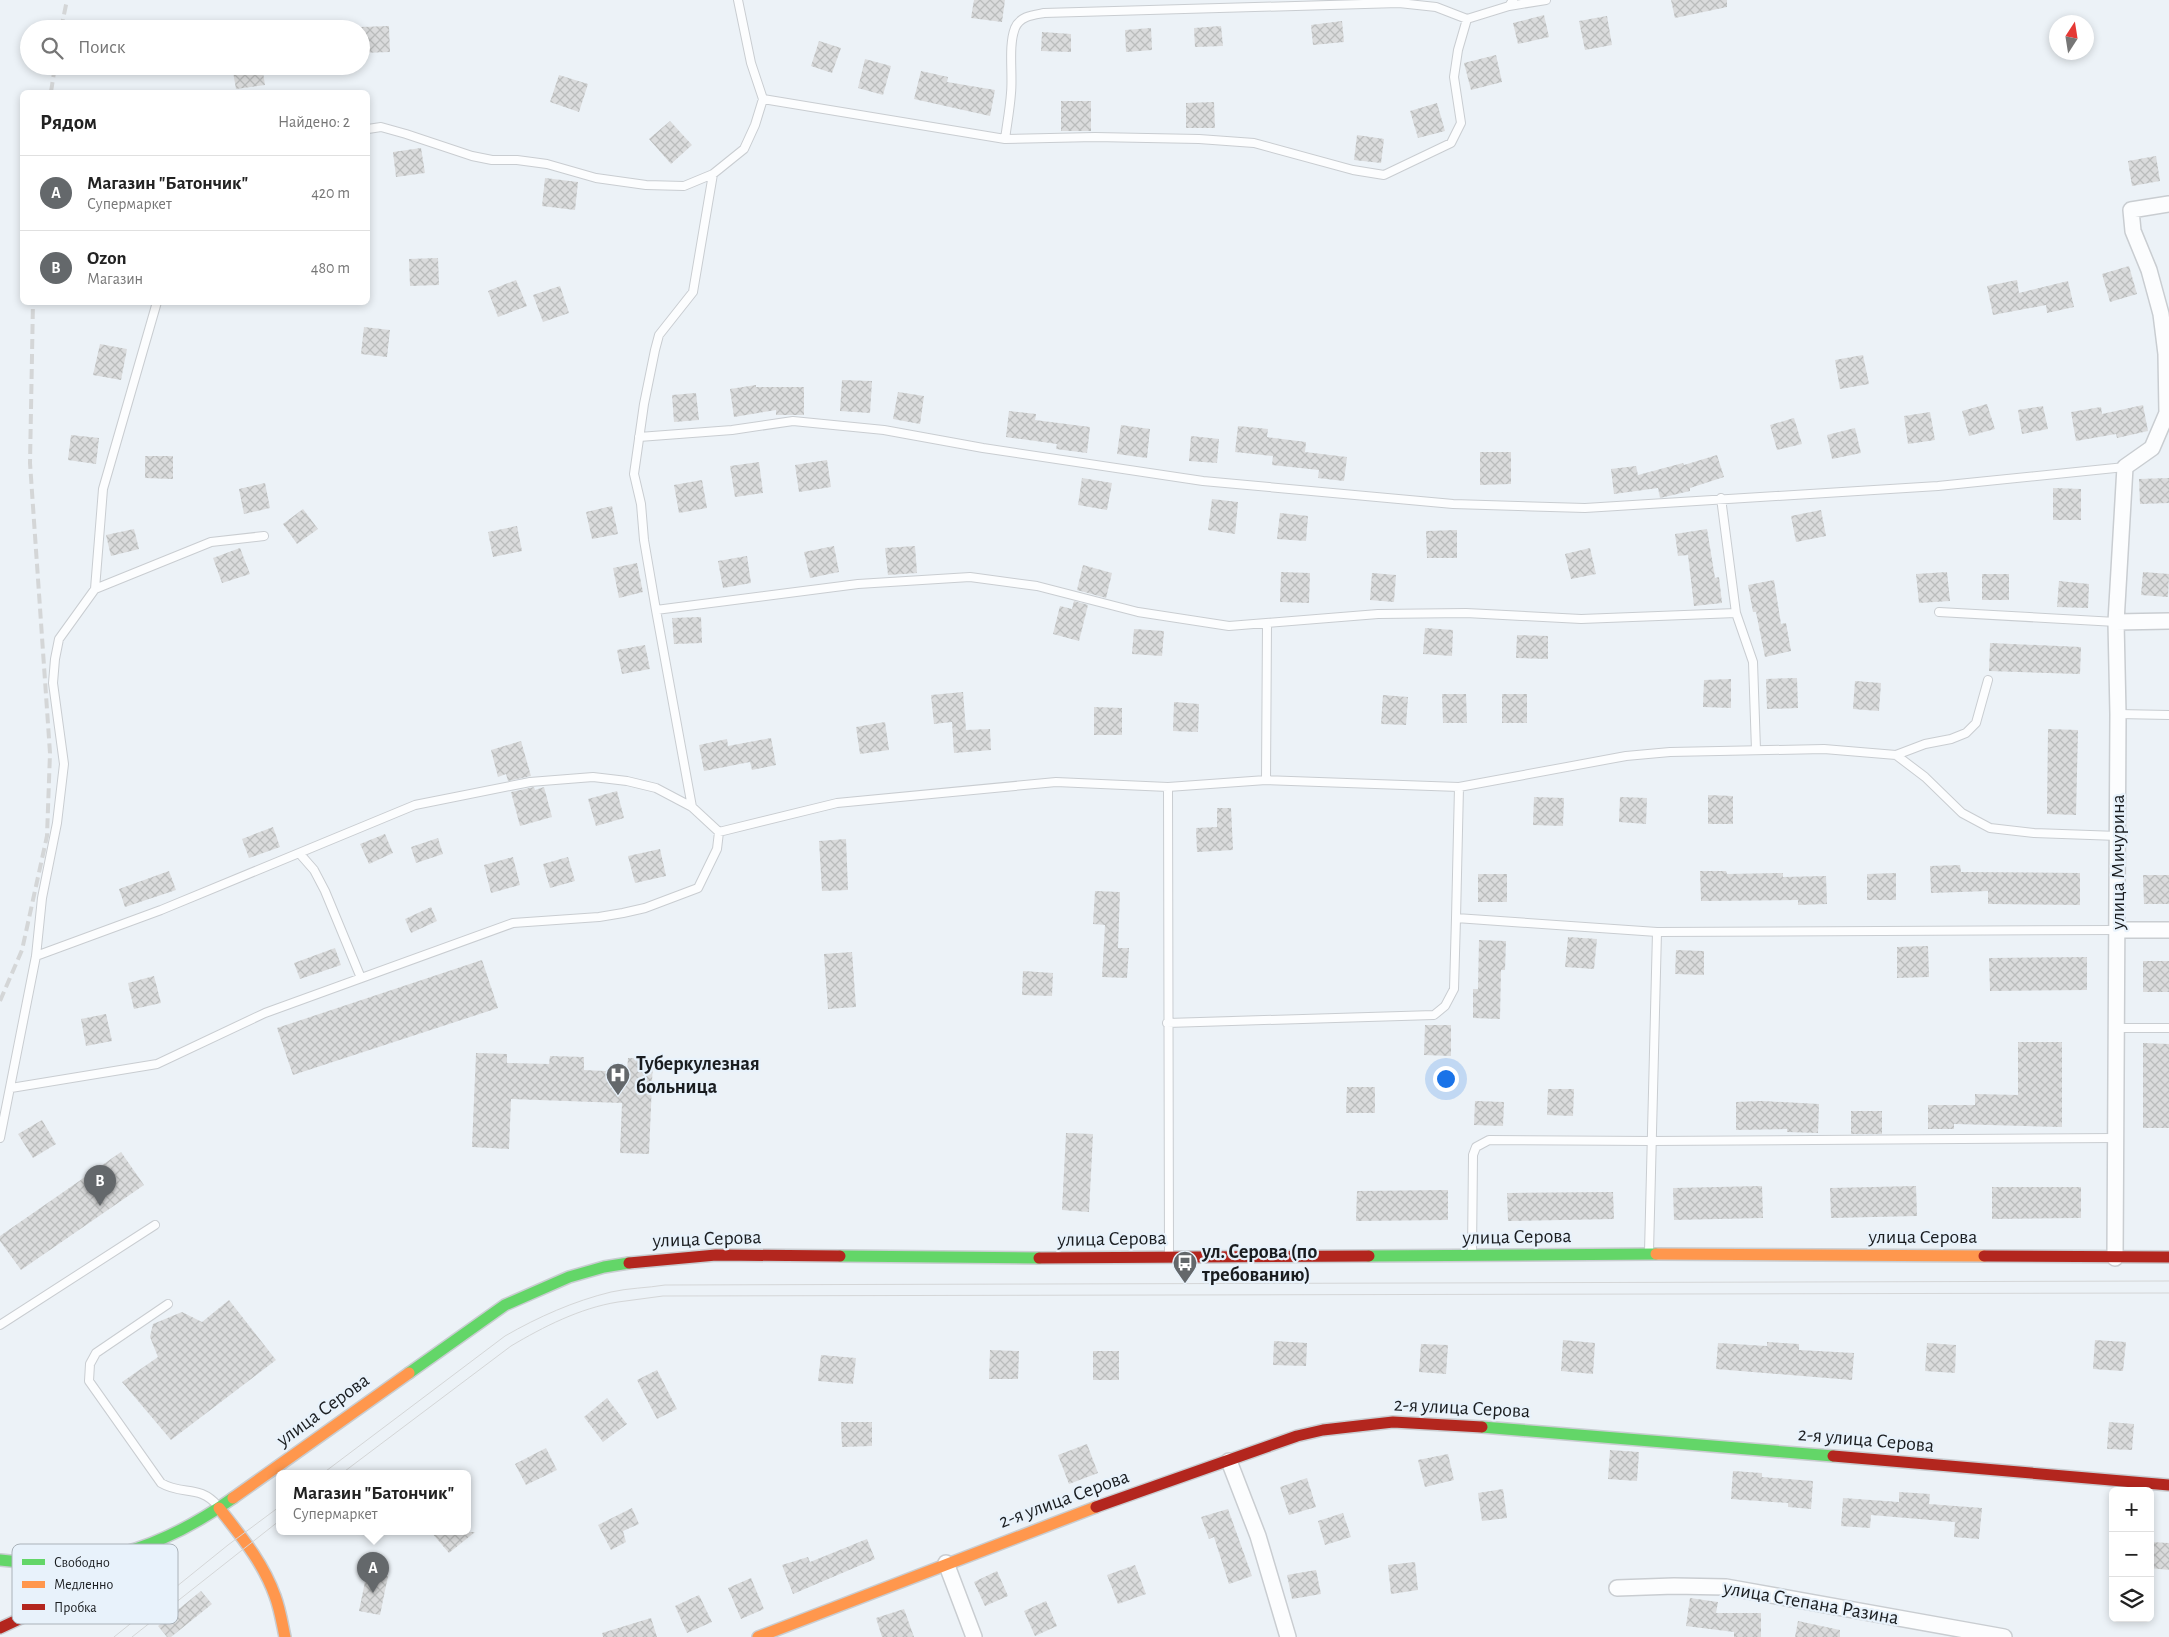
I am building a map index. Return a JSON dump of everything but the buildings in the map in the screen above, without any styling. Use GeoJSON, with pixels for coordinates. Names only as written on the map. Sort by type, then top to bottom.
{"type":"FeatureCollection","features":[{"type":"Feature","properties":{"kind":"main road","name":"улица Серова"},"geometry":{"type":"LineString","coordinates":[[154,1544],[196,1523],[219,1508],[505,1305],[569,1277],[604,1267],[642,1261],[716,1255],[1084,1258],[1472,1257],[1648,1254],[2169,1258]]}},
{"type":"Feature","properties":{"kind":"main road","name":"2-я улица Серова"},"geometry":{"type":"LineString","coordinates":[[758,1637],[946,1563],[1114,1500],[1297,1436],[1352,1426],[1412,1421],[2169,1485]]}},
{"type":"Feature","properties":{"kind":"main road"},"geometry":{"type":"LineString","coordinates":[[219,1508],[260,1561],[275,1594],[285,1637]]}},
{"type":"Feature","properties":{"kind":"main road"},"geometry":{"type":"LineString","coordinates":[[0,1628],[12,1622]]}},
{"type":"Feature","properties":{"kind":"street"},"geometry":{"type":"LineString","coordinates":[[2125,467],[2152,448],[2168,413],[2166,354],[2161,314],[2149,270],[2133,231],[2131,210],[2169,204]]}},
{"type":"Feature","properties":{"kind":"street","name":"улица Мичурина"},"geometry":{"type":"LineString","coordinates":[[2115,1258],[2118,836],[2116,622],[2125,467]]}},
{"type":"Feature","properties":{"kind":"street"},"geometry":{"type":"LineString","coordinates":[[2116,622],[2169,621]]}},
{"type":"Feature","properties":{"kind":"street"},"geometry":{"type":"LineString","coordinates":[[2117,930],[2169,930]]}},
{"type":"Feature","properties":{"kind":"street"},"geometry":{"type":"LineString","coordinates":[[1229,1461],[1258,1536],[1288,1637]]}},
{"type":"Feature","properties":{"kind":"street"},"geometry":{"type":"LineString","coordinates":[[946,1563],[974,1637]]}},
{"type":"Feature","properties":{"kind":"street","name":"улица Степана Разина"},"geometry":{"type":"LineString","coordinates":[[1617,1588],[1726,1587],[2004,1637]]}},
{"type":"Feature","properties":{"kind":"lane"},"geometry":{"type":"LineString","coordinates":[[370,129],[381,127],[472,156],[492,160],[517,160],[547,164],[596,178],[646,185],[684,186],[712,174],[744,149],[763,99],[751,64],[738,0]]}},
{"type":"Feature","properties":{"kind":"lane"},"geometry":{"type":"LineString","coordinates":[[1004,139],[1011,94],[1012,52],[1015,28],[1021,19],[1028,16],[1044,13],[1399,4],[1436,7],[1467,19],[1511,3],[1546,0]]}},
{"type":"Feature","properties":{"kind":"lane"},"geometry":{"type":"LineString","coordinates":[[763,99],[1004,139],[1095,137],[1199,139],[1254,143],[1353,170],[1384,175],[1451,142],[1461,123],[1454,77],[1458,50],[1467,19]]}},
{"type":"Feature","properties":{"kind":"lane"},"geometry":{"type":"LineString","coordinates":[[692,807],[644,540],[641,504],[634,474],[644,404],[659,335],[693,292],[712,174]]}},
{"type":"Feature","properties":{"kind":"lane"},"geometry":{"type":"LineString","coordinates":[[0,1138],[36,956],[42,898],[57,823],[64,764],[53,683],[55,659],[59,639],[95,588],[103,490],[156,305]]}},
{"type":"Feature","properties":{"kind":"lane"},"geometry":{"type":"LineString","coordinates":[[639,437],[732,430],[793,421],[884,430],[983,448],[1203,480],[1443,504],[1585,508],[1721,498],[1938,486],[2125,467]]}},
{"type":"Feature","properties":{"kind":"lane"},"geometry":{"type":"LineString","coordinates":[[1721,498],[1736,613],[1753,662],[1756,750]]}},
{"type":"Feature","properties":{"kind":"lane"},"geometry":{"type":"LineString","coordinates":[[95,588],[212,542],[264,536]]}},
{"type":"Feature","properties":{"kind":"lane"},"geometry":{"type":"LineString","coordinates":[[656,610],[858,584],[970,577],[1037,586],[1138,612],[1228,626],[1378,614],[1466,613],[1581,619],[1736,613]]}},
{"type":"Feature","properties":{"kind":"lane"},"geometry":{"type":"LineString","coordinates":[[1939,612],[2116,622]]}},
{"type":"Feature","properties":{"kind":"lane"},"geometry":{"type":"LineString","coordinates":[[1266,780],[1267,624]]}},
{"type":"Feature","properties":{"kind":"lane"},"geometry":{"type":"LineString","coordinates":[[719,832],[846,802],[1056,782],[1168,788],[1266,780],[1459,786],[1626,756],[1670,752],[1824,749],[1896,755],[1925,744],[1951,739],[1966,733],[1976,723],[1988,680]]}},
{"type":"Feature","properties":{"kind":"lane"},"geometry":{"type":"LineString","coordinates":[[2118,714],[2169,714]]}},
{"type":"Feature","properties":{"kind":"lane"},"geometry":{"type":"LineString","coordinates":[[1896,755],[1925,777],[1962,813],[1990,828],[2034,833],[2118,836]]}},
{"type":"Feature","properties":{"kind":"lane"},"geometry":{"type":"LineString","coordinates":[[36,956],[161,910],[300,854],[415,804],[530,782],[593,777],[627,781],[656,788],[692,807],[719,832]]}},
{"type":"Feature","properties":{"kind":"lane"},"geometry":{"type":"LineString","coordinates":[[1167,1023],[1434,1015],[1445,1006],[1454,989],[1459,786]]}},
{"type":"Feature","properties":{"kind":"lane"},"geometry":{"type":"LineString","coordinates":[[1168,788],[1167,1023],[1169,1257]]}},
{"type":"Feature","properties":{"kind":"lane"},"geometry":{"type":"LineString","coordinates":[[11,1088],[157,1064],[265,1013],[514,923],[599,917],[645,908],[677,897],[698,888],[717,849],[719,832]]}},
{"type":"Feature","properties":{"kind":"lane"},"geometry":{"type":"LineString","coordinates":[[300,854],[314,870],[325,890],[361,978]]}},
{"type":"Feature","properties":{"kind":"lane"},"geometry":{"type":"LineString","coordinates":[[1456,918],[1656,932],[2117,930]]}},
{"type":"Feature","properties":{"kind":"lane"},"geometry":{"type":"LineString","coordinates":[[1648,1254],[1656,932]]}},
{"type":"Feature","properties":{"kind":"lane"},"geometry":{"type":"LineString","coordinates":[[2116,1028],[2169,1028]]}},
{"type":"Feature","properties":{"kind":"lane"},"geometry":{"type":"LineString","coordinates":[[1472,1257],[1473,1155],[1476,1147],[1489,1140],[1651,1141],[2116,1138]]}},
{"type":"Feature","properties":{"kind":"lane"},"geometry":{"type":"LineString","coordinates":[[0,1325],[154,1225]]}},
{"type":"Feature","properties":{"kind":"lane"},"geometry":{"type":"LineString","coordinates":[[168,1304],[96,1354],[90,1364],[89,1381],[160,1483],[169,1488],[210,1496],[219,1508]]}},
{"type":"Feature","properties":{"kind":"tram line"},"geometry":{"type":"LineString","coordinates":[[327,1470],[505,1336],[543,1316],[583,1300],[617,1291],[665,1285],[2169,1281]]}},
{"type":"Feature","properties":{"kind":"tram line"},"geometry":{"type":"LineString","coordinates":[[346,1470],[511,1346],[523,1339],[562,1319],[590,1309],[618,1302],[663,1296],[2169,1293]]}},
{"type":"Feature","properties":{"kind":"tram line"},"geometry":{"type":"LineString","coordinates":[[178,1585],[276,1509]]}},
{"type":"Feature","properties":{"kind":"tram line"},"geometry":{"type":"LineString","coordinates":[[178,1601],[276,1523]]}},
{"type":"Feature","properties":{"kind":"tram line"},"geometry":{"type":"LineString","coordinates":[[114,1637],[130,1624]]}},
{"type":"Feature","properties":{"kind":"tram line"},"geometry":{"type":"LineString","coordinates":[[132,1637],[148,1624]]}},
{"type":"Feature","properties":{"kind":"railway"},"geometry":{"type":"LineString","coordinates":[[63,20],[67,0]]}},
{"type":"Feature","properties":{"kind":"railway"},"geometry":{"type":"LineString","coordinates":[[51,90],[54,75]]}},
{"type":"Feature","properties":{"kind":"railway"},"geometry":{"type":"LineString","coordinates":[[0,1001],[22,950],[47,836],[50,753],[30,463],[33,305]]}},
{"type":"Feature","properties":{"kind":"traffic: fast"},"geometry":{"type":"LineString","coordinates":[[1369,1256],[1656,1254]]}},
{"type":"Feature","properties":{"kind":"traffic: fast"},"geometry":{"type":"LineString","coordinates":[[840,1256],[1039,1258]]}},
{"type":"Feature","properties":{"kind":"traffic: fast"},"geometry":{"type":"LineString","coordinates":[[409,1373],[505,1305],[569,1277],[604,1267],[629,1263]]}},
{"type":"Feature","properties":{"kind":"traffic: fast"},"geometry":{"type":"LineString","coordinates":[[1482,1427],[1833,1456]]}},
{"type":"Feature","properties":{"kind":"traffic: fast"},"geometry":{"type":"LineString","coordinates":[[150,1544],[206,1516],[233,1498]]}},
{"type":"Feature","properties":{"kind":"traffic: fast"},"geometry":{"type":"LineString","coordinates":[[0,1560],[12,1561]]}},
{"type":"Feature","properties":{"kind":"traffic: slow"},"geometry":{"type":"LineString","coordinates":[[1656,1254],[1984,1256]]}},
{"type":"Feature","properties":{"kind":"traffic: slow"},"geometry":{"type":"LineString","coordinates":[[233,1498],[409,1373]]}},
{"type":"Feature","properties":{"kind":"traffic: slow"},"geometry":{"type":"LineString","coordinates":[[758,1637],[1096,1507]]}},
{"type":"Feature","properties":{"kind":"traffic: slow"},"geometry":{"type":"LineString","coordinates":[[219,1508],[250,1549],[264,1572],[277,1601],[285,1637]]}},
{"type":"Feature","properties":{"kind":"traffic: jam"},"geometry":{"type":"LineString","coordinates":[[629,1263],[716,1255],[840,1256]]}},
{"type":"Feature","properties":{"kind":"traffic: jam"},"geometry":{"type":"LineString","coordinates":[[1039,1258],[1369,1256]]}},
{"type":"Feature","properties":{"kind":"traffic: jam"},"geometry":{"type":"LineString","coordinates":[[1984,1256],[2169,1257]]}},
{"type":"Feature","properties":{"kind":"traffic: jam"},"geometry":{"type":"LineString","coordinates":[[1096,1507],[1297,1436],[1323,1430],[1393,1422],[1482,1427]]}},
{"type":"Feature","properties":{"kind":"traffic: jam"},"geometry":{"type":"LineString","coordinates":[[1833,1456],[2169,1485]]}},
{"type":"Feature","properties":{"kind":"traffic: jam"},"geometry":{"type":"LineString","coordinates":[[0,1628],[12,1622]]}},
{"type":"Feature","properties":{"kind":"place","name":"Туберкулезная больница"},"geometry":{"type":"Point","coordinates":[618,1096]}},
{"type":"Feature","properties":{"kind":"place","name":"Ozon"},"geometry":{"type":"Point","coordinates":[100,1206]}},
{"type":"Feature","properties":{"kind":"place","name":"ул. Серова (по требованию)"},"geometry":{"type":"Point","coordinates":[1185,1284]}},
{"type":"Feature","properties":{"kind":"place","name":"Магазин \"Батончик\""},"geometry":{"type":"Point","coordinates":[373,1593]}}]}
